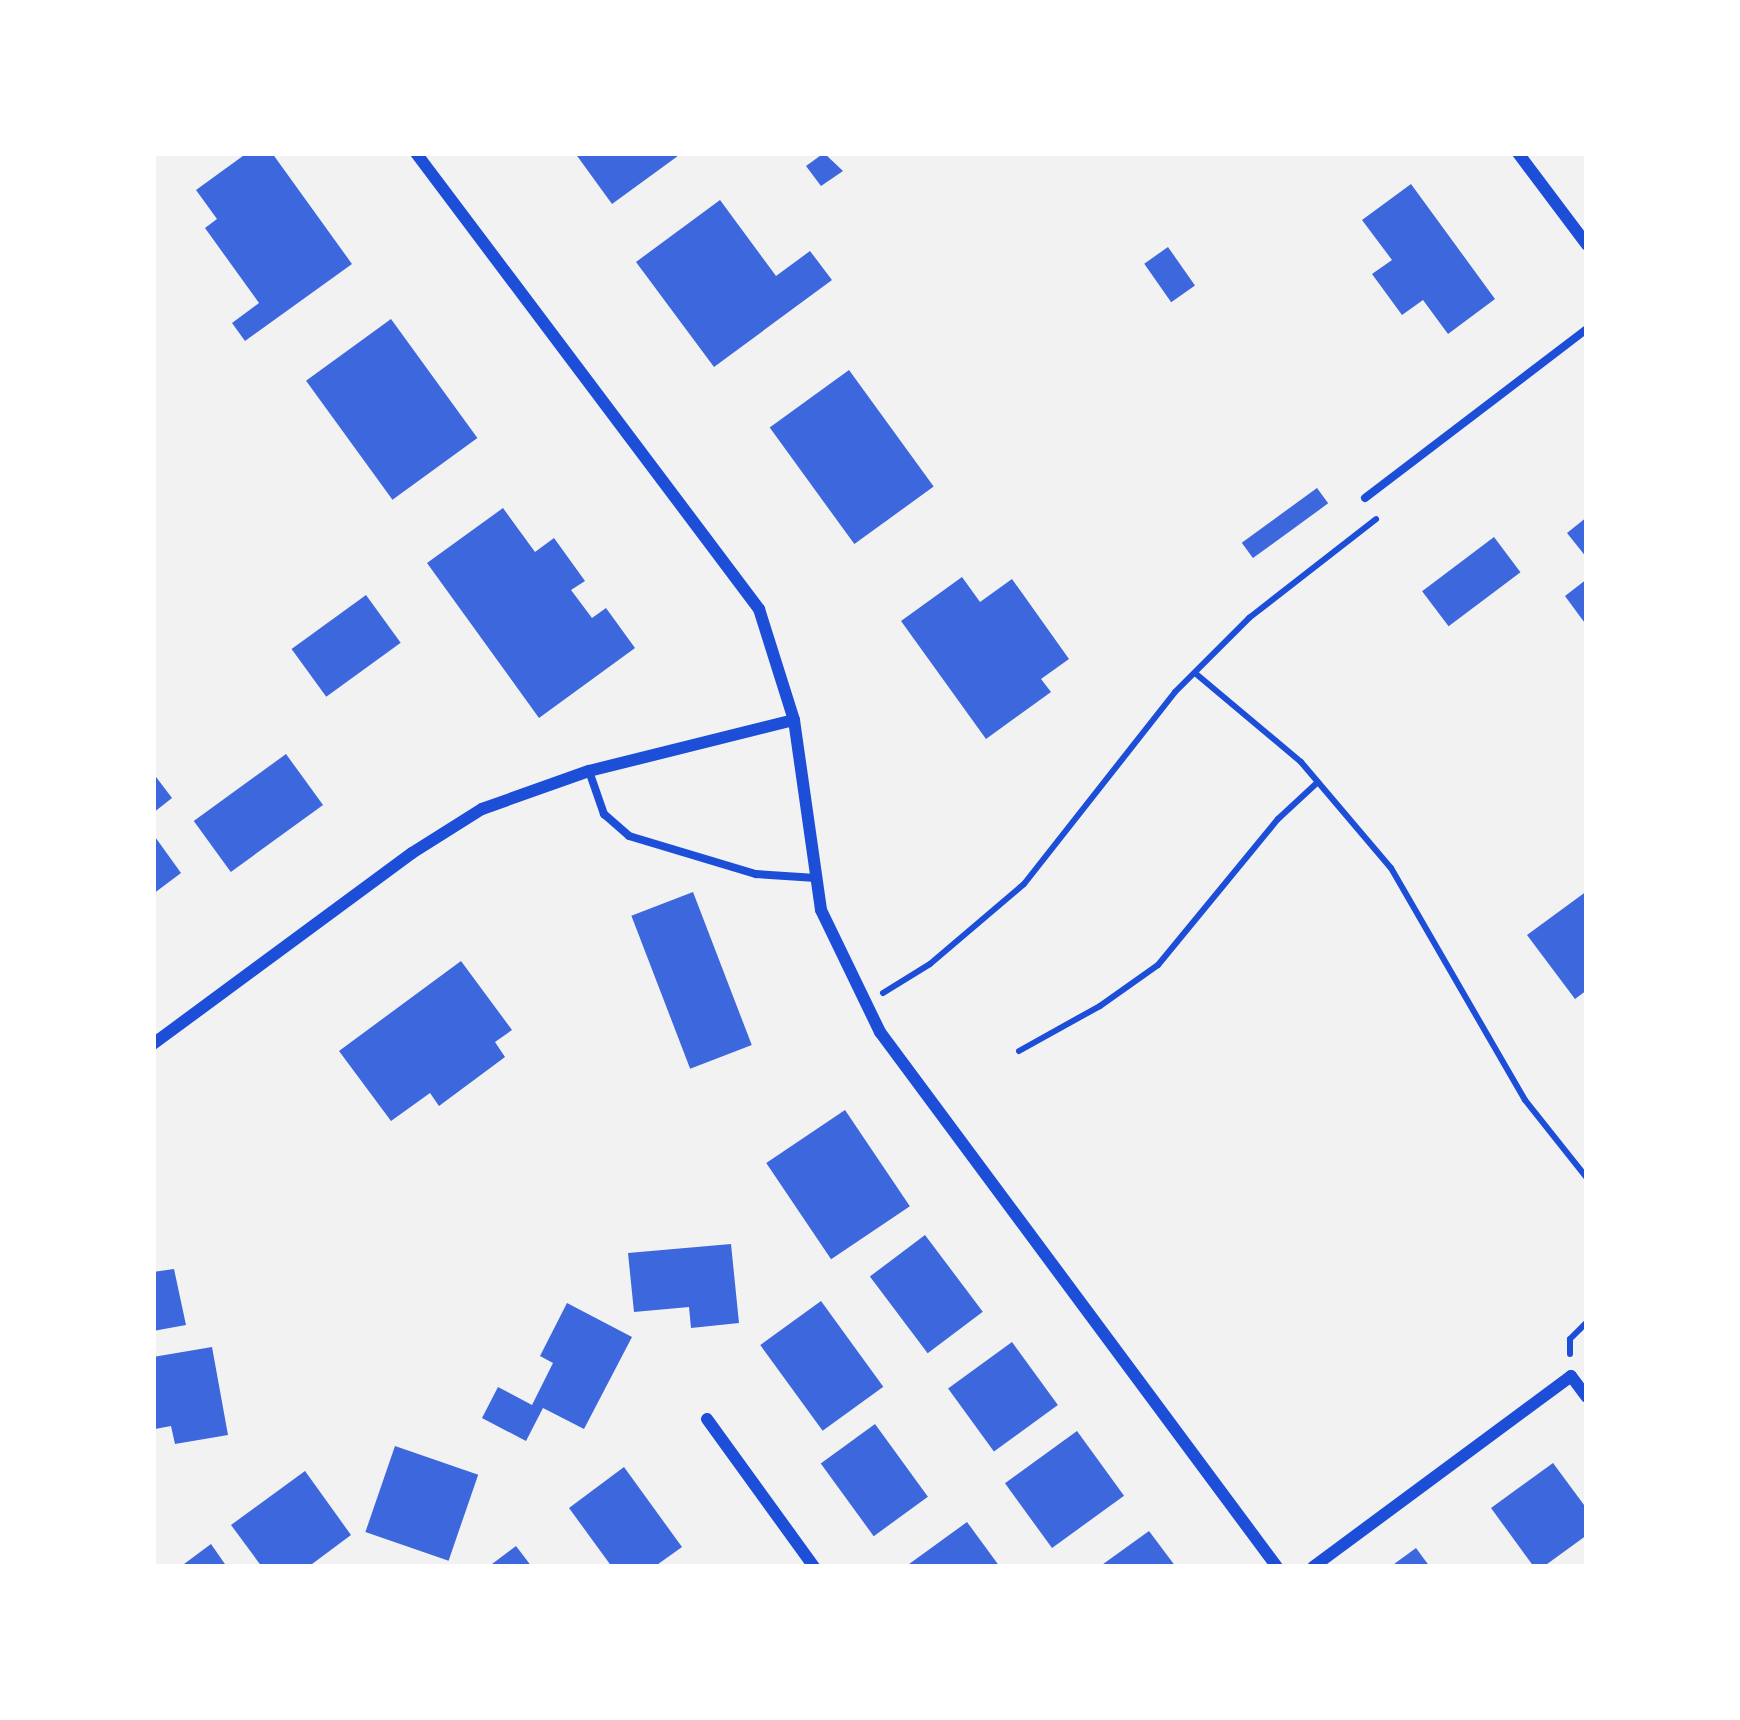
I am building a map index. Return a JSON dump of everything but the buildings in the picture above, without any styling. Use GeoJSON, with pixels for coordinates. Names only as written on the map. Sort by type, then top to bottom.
{"type":"FeatureCollection","features":[{"type":"Feature","properties":{"kind":"street"},"geometry":{"type":"LineString","coordinates":[[416,153],[759,609],[794,720],[821,910],[865,1004],[1277,1567]]}},
{"type":"Feature","properties":{"kind":"street"},"geometry":{"type":"LineString","coordinates":[[1518,153],[1587,245]]}},
{"type":"Feature","properties":{"kind":"street"},"geometry":{"type":"LineString","coordinates":[[153,1044],[449,829],[530,788],[794,720]]}},
{"type":"Feature","properties":{"kind":"street"},"geometry":{"type":"LineString","coordinates":[[1312,1567],[1571,1376],[1587,1397]]}},
{"type":"Feature","properties":{"kind":"street"},"geometry":{"type":"LineString","coordinates":[[707,1419],[814,1567]]}},
{"type":"Feature","properties":{"kind":"lane"},"geometry":{"type":"LineString","coordinates":[[1365,498],[1587,329]]}},
{"type":"Feature","properties":{"kind":"lane"},"geometry":{"type":"LineString","coordinates":[[589,771],[604,814],[629,836],[756,874],[815,878]]}},
{"type":"Feature","properties":{"kind":"path"},"geometry":{"type":"LineString","coordinates":[[865,1004],[930,964],[1024,884],[1195,673],[1249,618],[1380,515]]}},
{"type":"Feature","properties":{"kind":"path"},"geometry":{"type":"LineString","coordinates":[[1195,673],[1318,782],[1391,868],[1503,1066],[1587,1178]]}},
{"type":"Feature","properties":{"kind":"path"},"geometry":{"type":"LineString","coordinates":[[1019,1051],[1100,1006],[1158,965],[1278,819],[1318,782]]}},
{"type":"Feature","properties":{"kind":"path"},"geometry":{"type":"LineString","coordinates":[[1571,1376],[1570,1340],[1587,1322]]}}]}
